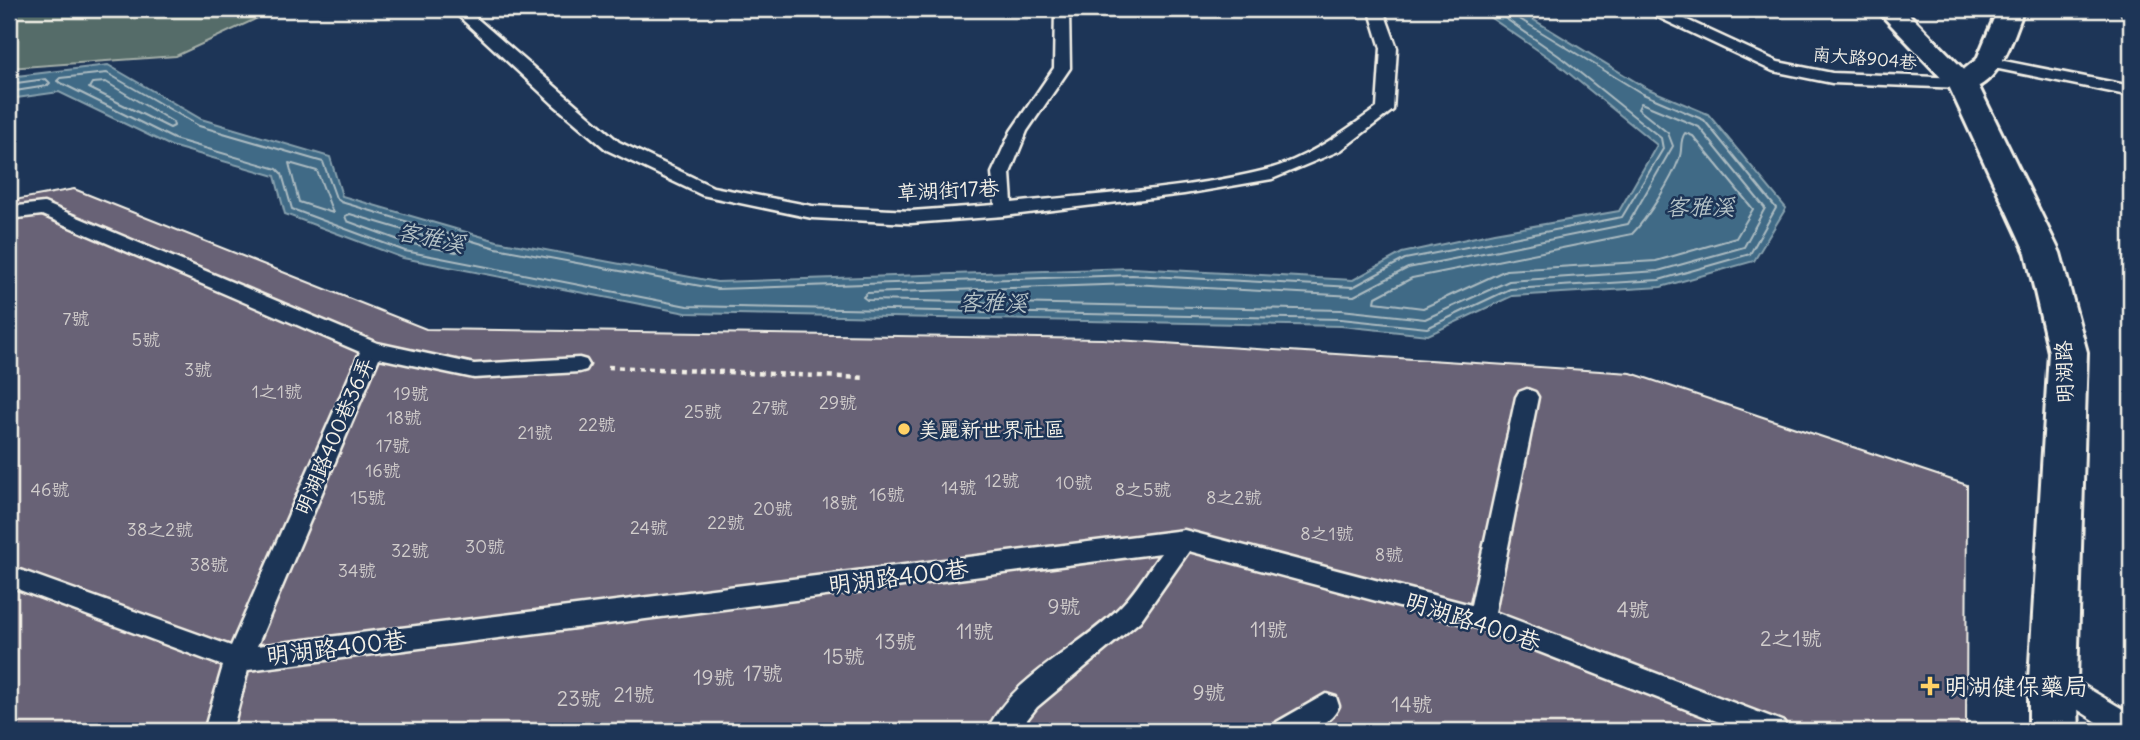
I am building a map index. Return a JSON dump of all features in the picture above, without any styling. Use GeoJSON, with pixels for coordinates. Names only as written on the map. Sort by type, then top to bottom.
{"type":"FeatureCollection","features":[{"type":"Feature","properties":{"kind":"main road","name":"明湖路"},"geometry":{"type":"LineString","coordinates":[[1889,9],[1975,73],[2043,253],[2068,352],[2053,680],[2054,731]]}},
{"type":"Feature","properties":{"kind":"main road"},"geometry":{"type":"LineString","coordinates":[[1975,73],[2011,9]]}},
{"type":"Feature","properties":{"kind":"lane","name":"草湖街17巷"},"geometry":{"type":"LineString","coordinates":[[458,9],[613,146],[708,191],[812,212],[911,217],[1004,210],[1184,189],[1272,174],[1335,146],[1385,110],[1389,48],[1377,12]]}},
{"type":"Feature","properties":{"kind":"lane"},"geometry":{"type":"LineString","coordinates":[[1004,210],[1001,173],[1019,131],[1062,68],[1062,9]]}},
{"type":"Feature","properties":{"kind":"lane","name":"南大路904巷"},"geometry":{"type":"LineString","coordinates":[[1652,9],[1773,66],[1832,78],[1975,73],[2131,91]]}},
{"type":"Feature","properties":{"kind":"lane"},"geometry":{"type":"LineString","coordinates":[[2127,9],[2131,19]]}},
{"type":"Feature","properties":{"kind":"lane","name":"明湖路400巷36弄"},"geometry":{"type":"LineString","coordinates":[[9,213],[44,209],[372,349],[238,660],[218,731]]}},
{"type":"Feature","properties":{"kind":"lane"},"geometry":{"type":"LineString","coordinates":[[372,349],[474,371],[579,365]]}},
{"type":"Feature","properties":{"kind":"lane"},"geometry":{"type":"LineString","coordinates":[[1481,618],[1527,397]]}},
{"type":"Feature","properties":{"kind":"lane"},"geometry":{"type":"LineString","coordinates":[[1001,731],[1028,698],[1131,613],[1184,540]]}},
{"type":"Feature","properties":{"kind":"lane","name":"明湖路400巷"},"geometry":{"type":"LineString","coordinates":[[9,576],[238,660],[1184,540],[1481,618],[1774,731]]}},
{"type":"Feature","properties":{"kind":"lane"},"geometry":{"type":"LineString","coordinates":[[2053,680],[2131,729]]}},
{"type":"Feature","properties":{"kind":"lane"},"geometry":{"type":"LineString","coordinates":[[1287,731],[1326,706]]}},
{"type":"Feature","properties":{"kind":"path"},"geometry":{"type":"LineString","coordinates":[[579,365],[867,378]]}},
{"type":"Feature","properties":{"kind":"green space"},"geometry":{"type":"Polygon","coordinates":[[[9,9],[277,9],[176,56],[9,68],[9,9]]]}},
{"type":"Feature","properties":{"kind":"water","name":"客雅溪"},"geometry":{"type":"Polygon","coordinates":[[[1478,9],[1516,9],[1646,88],[1708,114],[1786,208],[1754,261],[1661,287],[1512,296],[1428,335],[1341,326],[686,313],[403,258],[285,214],[275,176],[171,146],[59,92],[9,99],[9,77],[108,65],[201,119],[330,157],[342,196],[497,241],[717,282],[1132,268],[1353,280],[1402,253],[1494,233],[1619,211],[1657,145],[1555,62],[1478,9]]]}},
{"type":"Feature","properties":{"kind":"building","name":"美麗新世界社區"},"geometry":{"type":"Polygon","coordinates":[[[74,189],[426,329],[1102,339],[1631,373],[1967,485],[1966,731],[9,731],[9,201],[74,189]]]}},
{"type":"Feature","properties":{"kind":"place","name":"美麗新世界社區"},"geometry":{"type":"Point","coordinates":[904,429]}},
{"type":"Feature","properties":{"kind":"place","name":"明湖健保藥局"},"geometry":{"type":"Point","coordinates":[1930,686]}}]}
